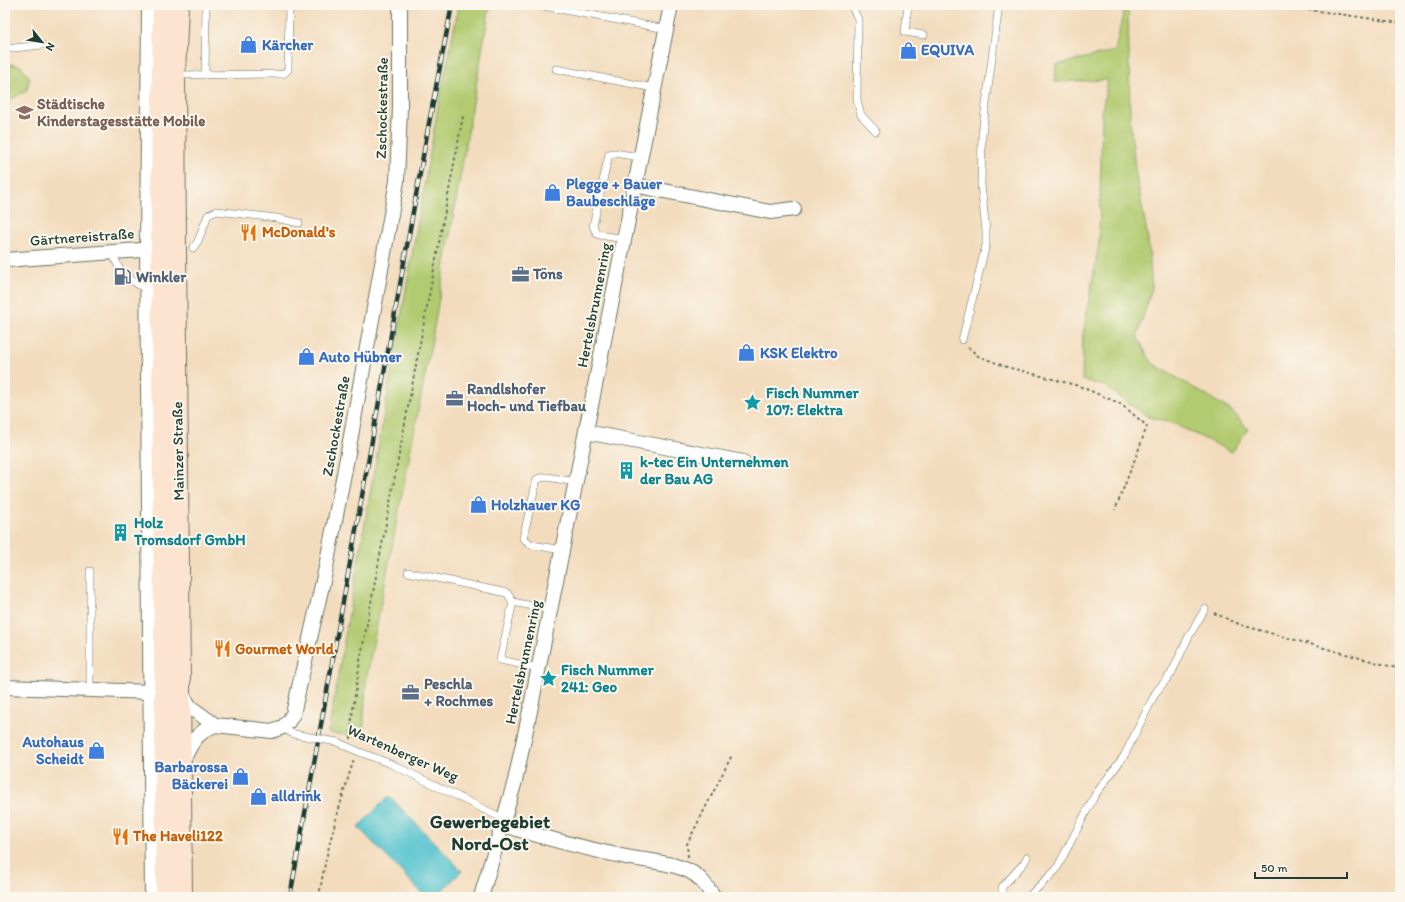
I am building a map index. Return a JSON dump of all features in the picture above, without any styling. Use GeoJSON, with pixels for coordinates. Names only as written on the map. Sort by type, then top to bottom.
{"type":"FeatureCollection","features":[{"type":"Feature","properties":{"kind":"main road","name":"Mainzer Straße"},"geometry":{"type":"LineString","coordinates":[[163,5],[162,74],[154,249],[166,897]]}},
{"type":"Feature","properties":{"kind":"main road","name":"Mainzer Straße"},"geometry":{"type":"LineString","coordinates":[[178,5],[175,75],[182,897]]}},
{"type":"Feature","properties":{"kind":"street","name":"Mainzer Straße"},"geometry":{"type":"LineString","coordinates":[[149,5],[154,249],[147,288],[152,897]]}},
{"type":"Feature","properties":{"kind":"street","name":"Zschockestraße"},"geometry":{"type":"LineString","coordinates":[[283,727],[293,714],[325,572],[349,450],[397,181],[400,108],[400,5]]}},
{"type":"Feature","properties":{"kind":"street","name":"Hertelsbrunnenring"},"geometry":{"type":"LineString","coordinates":[[481,897],[517,773],[551,610],[634,185],[671,5]]}},
{"type":"Feature","properties":{"kind":"street"},"geometry":{"type":"LineString","coordinates":[[634,185],[770,212],[794,209]]}},
{"type":"Feature","properties":{"kind":"street","name":"Gärtnereistraße"},"geometry":{"type":"LineString","coordinates":[[5,260],[154,249]]}},
{"type":"Feature","properties":{"kind":"street"},"geometry":{"type":"LineString","coordinates":[[586,432],[743,462]]}},
{"type":"Feature","properties":{"kind":"street"},"geometry":{"type":"LineString","coordinates":[[5,687],[151,692]]}},
{"type":"Feature","properties":{"kind":"street"},"geometry":{"type":"LineString","coordinates":[[180,690],[190,707],[215,725]]}},
{"type":"Feature","properties":{"kind":"street"},"geometry":{"type":"LineString","coordinates":[[181,763],[192,741],[206,729],[215,725],[267,730],[283,727]]}},
{"type":"Feature","properties":{"kind":"street","name":"Wartenberger Weg"},"geometry":{"type":"LineString","coordinates":[[503,821],[538,836],[690,871],[705,884],[714,897]]}},
{"type":"Feature","properties":{"kind":"lane"},"geometry":{"type":"LineString","coordinates":[[205,75],[206,5]]}},
{"type":"Feature","properties":{"kind":"lane"},"geometry":{"type":"LineString","coordinates":[[175,75],[283,74],[288,70],[289,5]]}},
{"type":"Feature","properties":{"kind":"lane"},"geometry":{"type":"LineString","coordinates":[[538,5],[666,29]]}},
{"type":"Feature","properties":{"kind":"lane"},"geometry":{"type":"LineString","coordinates":[[851,5],[858,19],[857,100],[861,115],[876,131]]}},
{"type":"Feature","properties":{"kind":"lane"},"geometry":{"type":"LineString","coordinates":[[908,5],[904,32],[924,35]]}},
{"type":"Feature","properties":{"kind":"lane"},"geometry":{"type":"LineString","coordinates":[[962,340],[986,245],[981,185],[982,134],[999,5]]}},
{"type":"Feature","properties":{"kind":"lane"},"geometry":{"type":"LineString","coordinates":[[5,48],[42,45]]}},
{"type":"Feature","properties":{"kind":"lane"},"geometry":{"type":"LineString","coordinates":[[556,69],[654,88]]}},
{"type":"Feature","properties":{"kind":"lane"},"geometry":{"type":"LineString","coordinates":[[624,239],[597,234],[593,226],[609,154],[614,153],[640,157]]}},
{"type":"Feature","properties":{"kind":"lane"},"geometry":{"type":"LineString","coordinates":[[193,248],[198,240],[208,215],[217,212],[276,218],[299,223]]}},
{"type":"Feature","properties":{"kind":"lane"},"geometry":{"type":"LineString","coordinates":[[114,252],[115,260],[120,270]]}},
{"type":"Feature","properties":{"kind":"lane"},"geometry":{"type":"LineString","coordinates":[[130,279],[140,286],[147,288]]}},
{"type":"Feature","properties":{"kind":"lane"},"geometry":{"type":"LineString","coordinates":[[563,550],[532,545],[523,538],[537,479],[547,477],[576,482]]}},
{"type":"Feature","properties":{"kind":"lane"},"geometry":{"type":"LineString","coordinates":[[90,571],[90,690]]}},
{"type":"Feature","properties":{"kind":"lane"},"geometry":{"type":"LineString","coordinates":[[408,572],[507,593],[513,602],[551,610]]}},
{"type":"Feature","properties":{"kind":"lane"},"geometry":{"type":"LineString","coordinates":[[513,602],[500,660],[539,668]]}},
{"type":"Feature","properties":{"kind":"lane"},"geometry":{"type":"LineString","coordinates":[[1028,897],[1056,870],[1095,795],[1124,756],[1156,692],[1171,674],[1189,636],[1205,609]]}},
{"type":"Feature","properties":{"kind":"lane","name":"Wartenberger Weg"},"geometry":{"type":"LineString","coordinates":[[283,727],[299,735],[338,742],[349,748],[391,764],[503,821]]}},
{"type":"Feature","properties":{"kind":"lane"},"geometry":{"type":"LineString","coordinates":[[1002,897],[1002,887],[1024,863],[1027,857]]}},
{"type":"Feature","properties":{"kind":"path"},"geometry":{"type":"LineString","coordinates":[[1278,5],[1400,23]]}},
{"type":"Feature","properties":{"kind":"path"},"geometry":{"type":"LineString","coordinates":[[349,748],[353,734],[352,716],[360,660],[462,116]]}},
{"type":"Feature","properties":{"kind":"path"},"geometry":{"type":"LineString","coordinates":[[962,340],[978,356],[1007,366],[1079,386],[1120,404],[1147,426],[1115,510]]}},
{"type":"Feature","properties":{"kind":"path"},"geometry":{"type":"LineString","coordinates":[[1205,609],[1241,625],[1400,669]]}},
{"type":"Feature","properties":{"kind":"path"},"geometry":{"type":"LineString","coordinates":[[319,897],[335,820],[357,751]]}},
{"type":"Feature","properties":{"kind":"path"},"geometry":{"type":"LineString","coordinates":[[690,871],[687,844],[732,755]]}},
{"type":"Feature","properties":{"kind":"green space"},"geometry":{"type":"Polygon","coordinates":[[[459,5],[490,5],[432,339],[366,681],[363,737],[328,733],[438,107],[459,5]]]}},
{"type":"Feature","properties":{"kind":"green space"},"geometry":{"type":"Polygon","coordinates":[[[1125,5],[1128,5],[1130,120],[1135,169],[1148,239],[1152,288],[1137,337],[1152,363],[1232,411],[1248,429],[1232,452],[1168,421],[1148,417],[1105,386],[1082,380],[1083,335],[1099,243],[1102,111],[1108,80],[1055,82],[1056,65],[1115,51],[1125,5]]]}},
{"type":"Feature","properties":{"kind":"green space"},"geometry":{"type":"Polygon","coordinates":[[[5,63],[21,66],[30,78],[26,91],[11,99],[5,99],[5,63]]]}},
{"type":"Feature","properties":{"kind":"water"},"geometry":{"type":"Polygon","coordinates":[[[389,796],[462,871],[435,897],[426,897],[358,827],[389,796]]]}},
{"type":"Feature","properties":{"kind":"railway"},"geometry":{"type":"LineString","coordinates":[[290,897],[429,123],[452,5]]}},
{"type":"Feature","properties":{"kind":"place","name":"Kärcher"},"geometry":{"type":"Point","coordinates":[249,45]}},
{"type":"Feature","properties":{"kind":"place","name":"EQUIVA"},"geometry":{"type":"Point","coordinates":[908,50]}},
{"type":"Feature","properties":{"kind":"place","name":"Städtische Kinderstagesstätte Mobile"},"geometry":{"type":"Point","coordinates":[24,113]}},
{"type":"Feature","properties":{"kind":"place","name":"Plegge + Bauer Baubeschläge"},"geometry":{"type":"Point","coordinates":[553,193]}},
{"type":"Feature","properties":{"kind":"place","name":"McDonald's"},"geometry":{"type":"Point","coordinates":[249,232]}},
{"type":"Feature","properties":{"kind":"place","name":"Töns"},"geometry":{"type":"Point","coordinates":[520,274]}},
{"type":"Feature","properties":{"kind":"place","name":"Winkler"},"geometry":{"type":"Point","coordinates":[123,277]}},
{"type":"Feature","properties":{"kind":"place","name":"KSK Elektro"},"geometry":{"type":"Point","coordinates":[747,353]}},
{"type":"Feature","properties":{"kind":"place","name":"Auto Hübner"},"geometry":{"type":"Point","coordinates":[306,357]}},
{"type":"Feature","properties":{"kind":"place","name":"Randlshofer Hoch- und Tiefbau"},"geometry":{"type":"Point","coordinates":[454,398]}},
{"type":"Feature","properties":{"kind":"place","name":"Fisch Nummer 107: Elektra"},"geometry":{"type":"Point","coordinates":[753,402]}},
{"type":"Feature","properties":{"kind":"place","name":"k-tec Ein Unternehmen der Bau AG"},"geometry":{"type":"Point","coordinates":[627,471]}},
{"type":"Feature","properties":{"kind":"place","name":"Holzhauer KG"},"geometry":{"type":"Point","coordinates":[478,505]}},
{"type":"Feature","properties":{"kind":"place","name":"Holz Tromsdorf GmbH"},"geometry":{"type":"Point","coordinates":[121,532]}},
{"type":"Feature","properties":{"kind":"place","name":"Gourmet World"},"geometry":{"type":"Point","coordinates":[222,649]}},
{"type":"Feature","properties":{"kind":"place","name":"Fisch Nummer 241: Geo"},"geometry":{"type":"Point","coordinates":[548,679]}},
{"type":"Feature","properties":{"kind":"place","name":"Peschla + Rochmes"},"geometry":{"type":"Point","coordinates":[411,693]}},
{"type":"Feature","properties":{"kind":"place","name":"Autohaus Scheidt"},"geometry":{"type":"Point","coordinates":[97,751]}},
{"type":"Feature","properties":{"kind":"place","name":"Barbarossa Bäckerei"},"geometry":{"type":"Point","coordinates":[241,776]}},
{"type":"Feature","properties":{"kind":"place","name":"alldrink"},"geometry":{"type":"Point","coordinates":[258,796]}},
{"type":"Feature","properties":{"kind":"place","name":"The Haveli122"},"geometry":{"type":"Point","coordinates":[120,836]}},
{"type":"Feature","properties":{"kind":"district","name":"Gewerbegebiet Nord-Ost"},"geometry":{"type":"Point","coordinates":[490,832]}}]}
